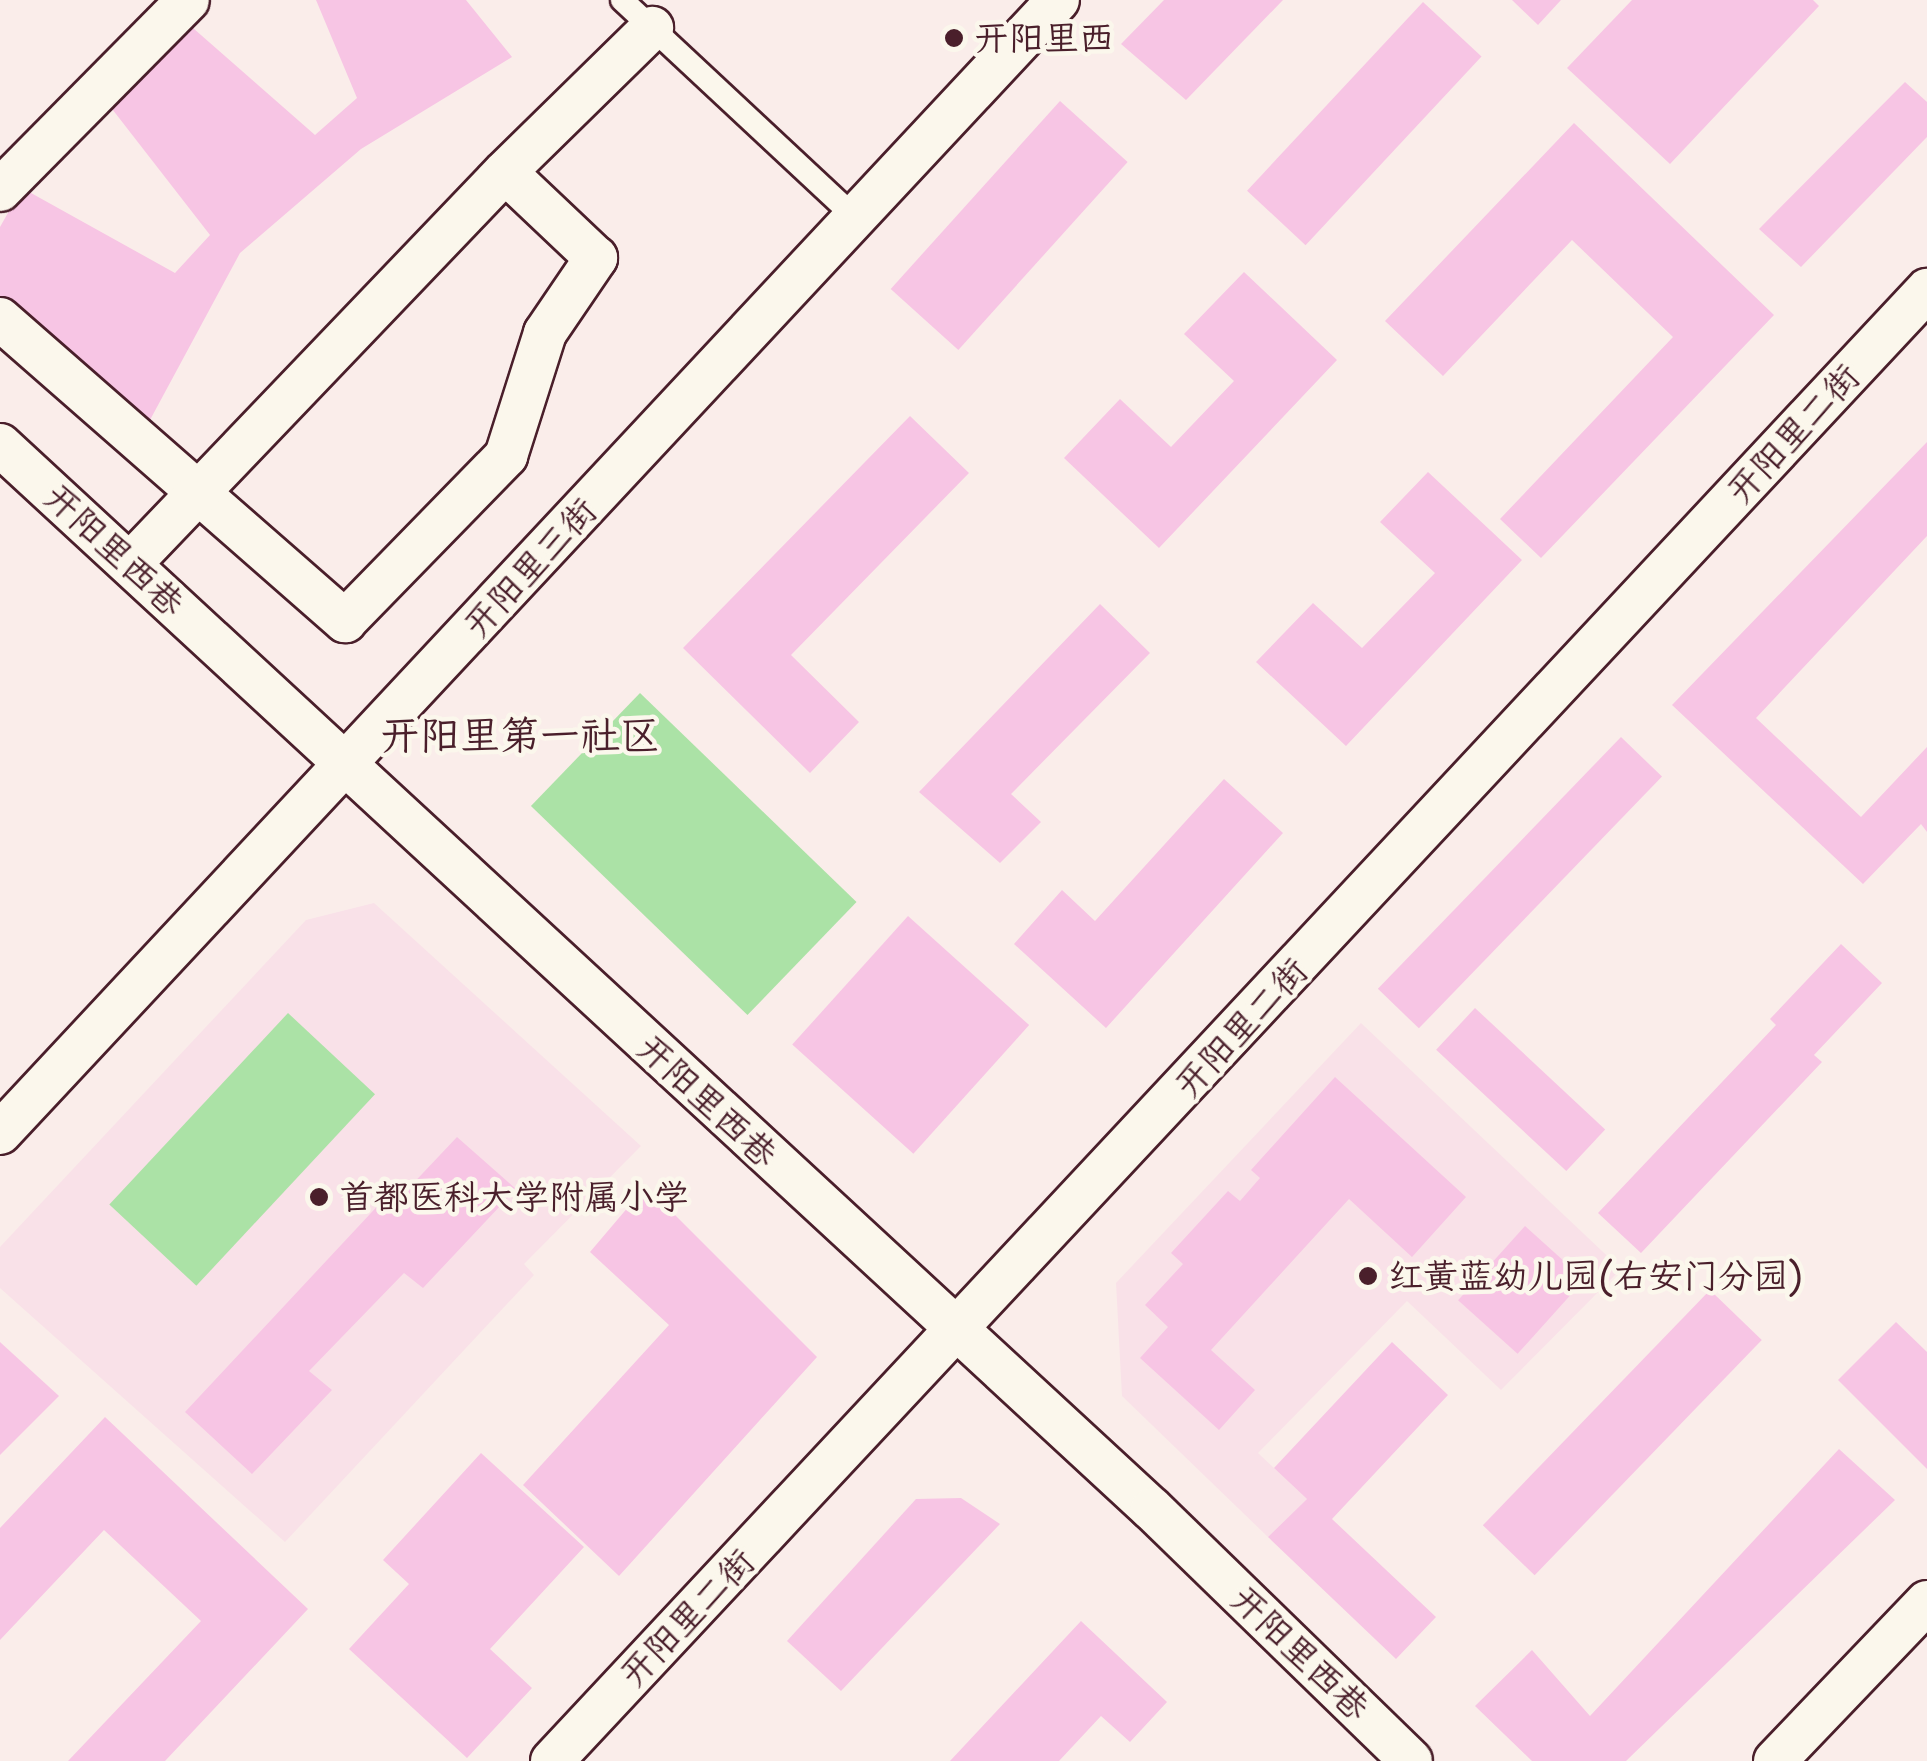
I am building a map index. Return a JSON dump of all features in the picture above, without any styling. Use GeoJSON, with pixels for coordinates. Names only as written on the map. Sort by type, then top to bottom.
{"type":"FeatureCollection","features":[{"type":"Feature","properties":{"kind":"street"},"geometry":{"type":"LineString","coordinates":[[0,190],[188,0]]}},
{"type":"Feature","properties":{"kind":"street","name":"开阳里三街"},"geometry":{"type":"LineString","coordinates":[[0,1132],[1058,0]]}},
{"type":"Feature","properties":{"kind":"street"},"geometry":{"type":"LineString","coordinates":[[130,564],[505,172],[637,14]]}},
{"type":"Feature","properties":{"kind":"street"},"geometry":{"type":"LineString","coordinates":[[0,319],[193,494],[345,621],[506,456],[545,332],[596,258],[505,172]]}},
{"type":"Feature","properties":{"kind":"street","name":"开阳里二街"},"geometry":{"type":"LineString","coordinates":[[552,1761],[960,1331],[1927,290]]}},
{"type":"Feature","properties":{"kind":"street","name":"开阳里西巷"},"geometry":{"type":"LineString","coordinates":[[0,444],[960,1331],[1411,1761]]}},
{"type":"Feature","properties":{"kind":"street"},"geometry":{"type":"LineString","coordinates":[[1775,1761],[1927,1602]]}},
{"type":"Feature","properties":{"kind":"lane"},"geometry":{"type":"LineString","coordinates":[[637,14],[857,219]]}},
{"type":"Feature","properties":{"kind":"shaded area","name":"首都医科大学附属小学"},"geometry":{"type":"Polygon","coordinates":[[[374,903],[641,1146],[524,1264],[534,1275],[285,1542],[0,1288],[0,1247],[306,920],[374,903]]]}},
{"type":"Feature","properties":{"kind":"shaded area","name":"红黄蓝幼儿园(右安门分园)"},"geometry":{"type":"Polygon","coordinates":[[[1361,1023],[1621,1269],[1501,1390],[1407,1301],[1258,1453],[1307,1499],[1268,1537],[1122,1396],[1116,1283],[1361,1023]]]}},
{"type":"Feature","properties":{"kind":"green space"},"geometry":{"type":"Polygon","coordinates":[[[640,693],[857,902],[747,1015],[531,806],[640,693]]]}},
{"type":"Feature","properties":{"kind":"green space"},"geometry":{"type":"Polygon","coordinates":[[[288,1013],[375,1094],[196,1286],[109,1205],[288,1013]]]}},
{"type":"Feature","properties":{"kind":"building"},"geometry":{"type":"Polygon","coordinates":[[[316,0],[466,0],[512,57],[361,149],[240,253],[150,420],[0,301],[0,227],[22,188],[175,273],[210,235],[102,96],[177,14],[315,135],[357,98],[316,0]]]}},
{"type":"Feature","properties":{"kind":"building"},"geometry":{"type":"Polygon","coordinates":[[[1164,0],[1283,0],[1186,100],[1121,44],[1164,0]]]}},
{"type":"Feature","properties":{"kind":"building"},"geometry":{"type":"Polygon","coordinates":[[[1512,0],[1561,0],[1538,25],[1512,0]]]}},
{"type":"Feature","properties":{"kind":"building"},"geometry":{"type":"Polygon","coordinates":[[[1632,0],[1813,0],[1819,6],[1670,164],[1567,68],[1632,0]]]}},
{"type":"Feature","properties":{"kind":"building"},"geometry":{"type":"Polygon","coordinates":[[[1423,2],[1482,57],[1306,245],[1247,191],[1423,2]]]}},
{"type":"Feature","properties":{"kind":"building"},"geometry":{"type":"Polygon","coordinates":[[[1905,82],[1927,102],[1927,137],[1801,267],[1759,229],[1905,82]]]}},
{"type":"Feature","properties":{"kind":"building"},"geometry":{"type":"Polygon","coordinates":[[[1060,101],[1128,162],[958,350],[891,289],[1060,101]]]}},
{"type":"Feature","properties":{"kind":"building"},"geometry":{"type":"Polygon","coordinates":[[[1574,123],[1774,315],[1541,558],[1500,519],[1673,337],[1572,240],[1443,376],[1385,321],[1574,123]]]}},
{"type":"Feature","properties":{"kind":"building"},"geometry":{"type":"Polygon","coordinates":[[[1244,272],[1337,360],[1159,548],[1064,458],[1120,399],[1171,447],[1234,381],[1184,334],[1244,272]]]}},
{"type":"Feature","properties":{"kind":"building"},"geometry":{"type":"Polygon","coordinates":[[[910,416],[969,473],[791,655],[859,722],[810,773],[683,648],[910,416]]]}},
{"type":"Feature","properties":{"kind":"building"},"geometry":{"type":"Polygon","coordinates":[[[1927,442],[1927,536],[1756,718],[1861,817],[1927,747],[1927,832],[1921,824],[1863,884],[1672,705],[1927,442]]]}},
{"type":"Feature","properties":{"kind":"building"},"geometry":{"type":"Polygon","coordinates":[[[1428,472],[1522,560],[1346,746],[1256,662],[1313,603],[1362,648],[1435,573],[1380,522],[1428,472]]]}},
{"type":"Feature","properties":{"kind":"building"},"geometry":{"type":"Polygon","coordinates":[[[1100,604],[1150,653],[1011,794],[1041,822],[1000,863],[919,792],[1100,604]]]}},
{"type":"Feature","properties":{"kind":"building"},"geometry":{"type":"Polygon","coordinates":[[[1621,737],[1662,777],[1419,1028],[1378,989],[1621,737]]]}},
{"type":"Feature","properties":{"kind":"building"},"geometry":{"type":"Polygon","coordinates":[[[1224,779],[1283,833],[1106,1028],[1014,944],[1062,890],[1095,921],[1224,779]]]}},
{"type":"Feature","properties":{"kind":"building"},"geometry":{"type":"Polygon","coordinates":[[[908,916],[1029,1025],[913,1154],[792,1045],[908,916]]]}},
{"type":"Feature","properties":{"kind":"building"},"geometry":{"type":"Polygon","coordinates":[[[1841,944],[1882,983],[1814,1055],[1822,1062],[1641,1253],[1598,1213],[1776,1025],[1770,1019],[1841,944]]]}},
{"type":"Feature","properties":{"kind":"building"},"geometry":{"type":"Polygon","coordinates":[[[1475,1008],[1605,1129],[1566,1171],[1436,1050],[1475,1008]]]}},
{"type":"Feature","properties":{"kind":"building"},"geometry":{"type":"Polygon","coordinates":[[[1335,1077],[1466,1197],[1412,1257],[1349,1199],[1211,1350],[1255,1390],[1219,1430],[1140,1358],[1168,1327],[1145,1305],[1183,1264],[1171,1253],[1228,1191],[1240,1201],[1260,1178],[1251,1170],[1335,1077]]]}},
{"type":"Feature","properties":{"kind":"building"},"geometry":{"type":"Polygon","coordinates":[[[457,1137],[516,1189],[423,1288],[404,1273],[309,1371],[332,1390],[252,1474],[185,1412],[399,1183],[405,1192],[457,1137]]]}},
{"type":"Feature","properties":{"kind":"building"},"geometry":{"type":"Polygon","coordinates":[[[646,1186],[817,1357],[619,1576],[523,1485],[669,1325],[590,1252],[646,1186]]]}},
{"type":"Feature","properties":{"kind":"building"},"geometry":{"type":"Polygon","coordinates":[[[1525,1226],[1584,1280],[1518,1354],[1458,1300],[1525,1226]]]}},
{"type":"Feature","properties":{"kind":"building"},"geometry":{"type":"Polygon","coordinates":[[[1710,1290],[1762,1340],[1535,1575],[1483,1525],[1710,1290]]]}},
{"type":"Feature","properties":{"kind":"building"},"geometry":{"type":"Polygon","coordinates":[[[1896,1322],[1927,1352],[1927,1469],[1838,1380],[1896,1322]]]}},
{"type":"Feature","properties":{"kind":"building"},"geometry":{"type":"Polygon","coordinates":[[[0,1342],[59,1396],[0,1455],[0,1342]]]}},
{"type":"Feature","properties":{"kind":"building"},"geometry":{"type":"Polygon","coordinates":[[[1392,1342],[1448,1395],[1332,1519],[1436,1617],[1396,1659],[1268,1537],[1307,1499],[1274,1468],[1392,1342]]]}},
{"type":"Feature","properties":{"kind":"building"},"geometry":{"type":"Polygon","coordinates":[[[105,1417],[308,1609],[165,1761],[68,1761],[201,1621],[104,1530],[0,1640],[0,1528],[105,1417]]]}},
{"type":"Feature","properties":{"kind":"building"},"geometry":{"type":"Polygon","coordinates":[[[1839,1449],[1895,1500],[1626,1761],[1532,1761],[1475,1706],[1532,1650],[1590,1716],[1839,1449]]]}},
{"type":"Feature","properties":{"kind":"building"},"geometry":{"type":"Polygon","coordinates":[[[481,1453],[584,1547],[490,1649],[532,1688],[467,1758],[349,1649],[409,1584],[383,1560],[481,1453]]]}},
{"type":"Feature","properties":{"kind":"building"},"geometry":{"type":"Polygon","coordinates":[[[961,1498],[1000,1524],[841,1691],[787,1641],[916,1499],[961,1498]]]}},
{"type":"Feature","properties":{"kind":"building"},"geometry":{"type":"Polygon","coordinates":[[[1081,1621],[1167,1702],[1130,1742],[1101,1716],[1059,1761],[950,1761],[1081,1621]]]}},
{"type":"Feature","properties":{"kind":"place","name":"开阳里西"},"geometry":{"type":"Point","coordinates":[954,38]}},
{"type":"Feature","properties":{"kind":"place","name":"首都医科大学附属小学"},"geometry":{"type":"Point","coordinates":[319,1197]}},
{"type":"Feature","properties":{"kind":"place","name":"红黄蓝幼儿园(右安门分园)"},"geometry":{"type":"Point","coordinates":[1368,1276]}},
{"type":"Feature","properties":{"kind":"district","name":"开阳里第一社区"},"geometry":{"type":"Point","coordinates":[520,735]}}]}
